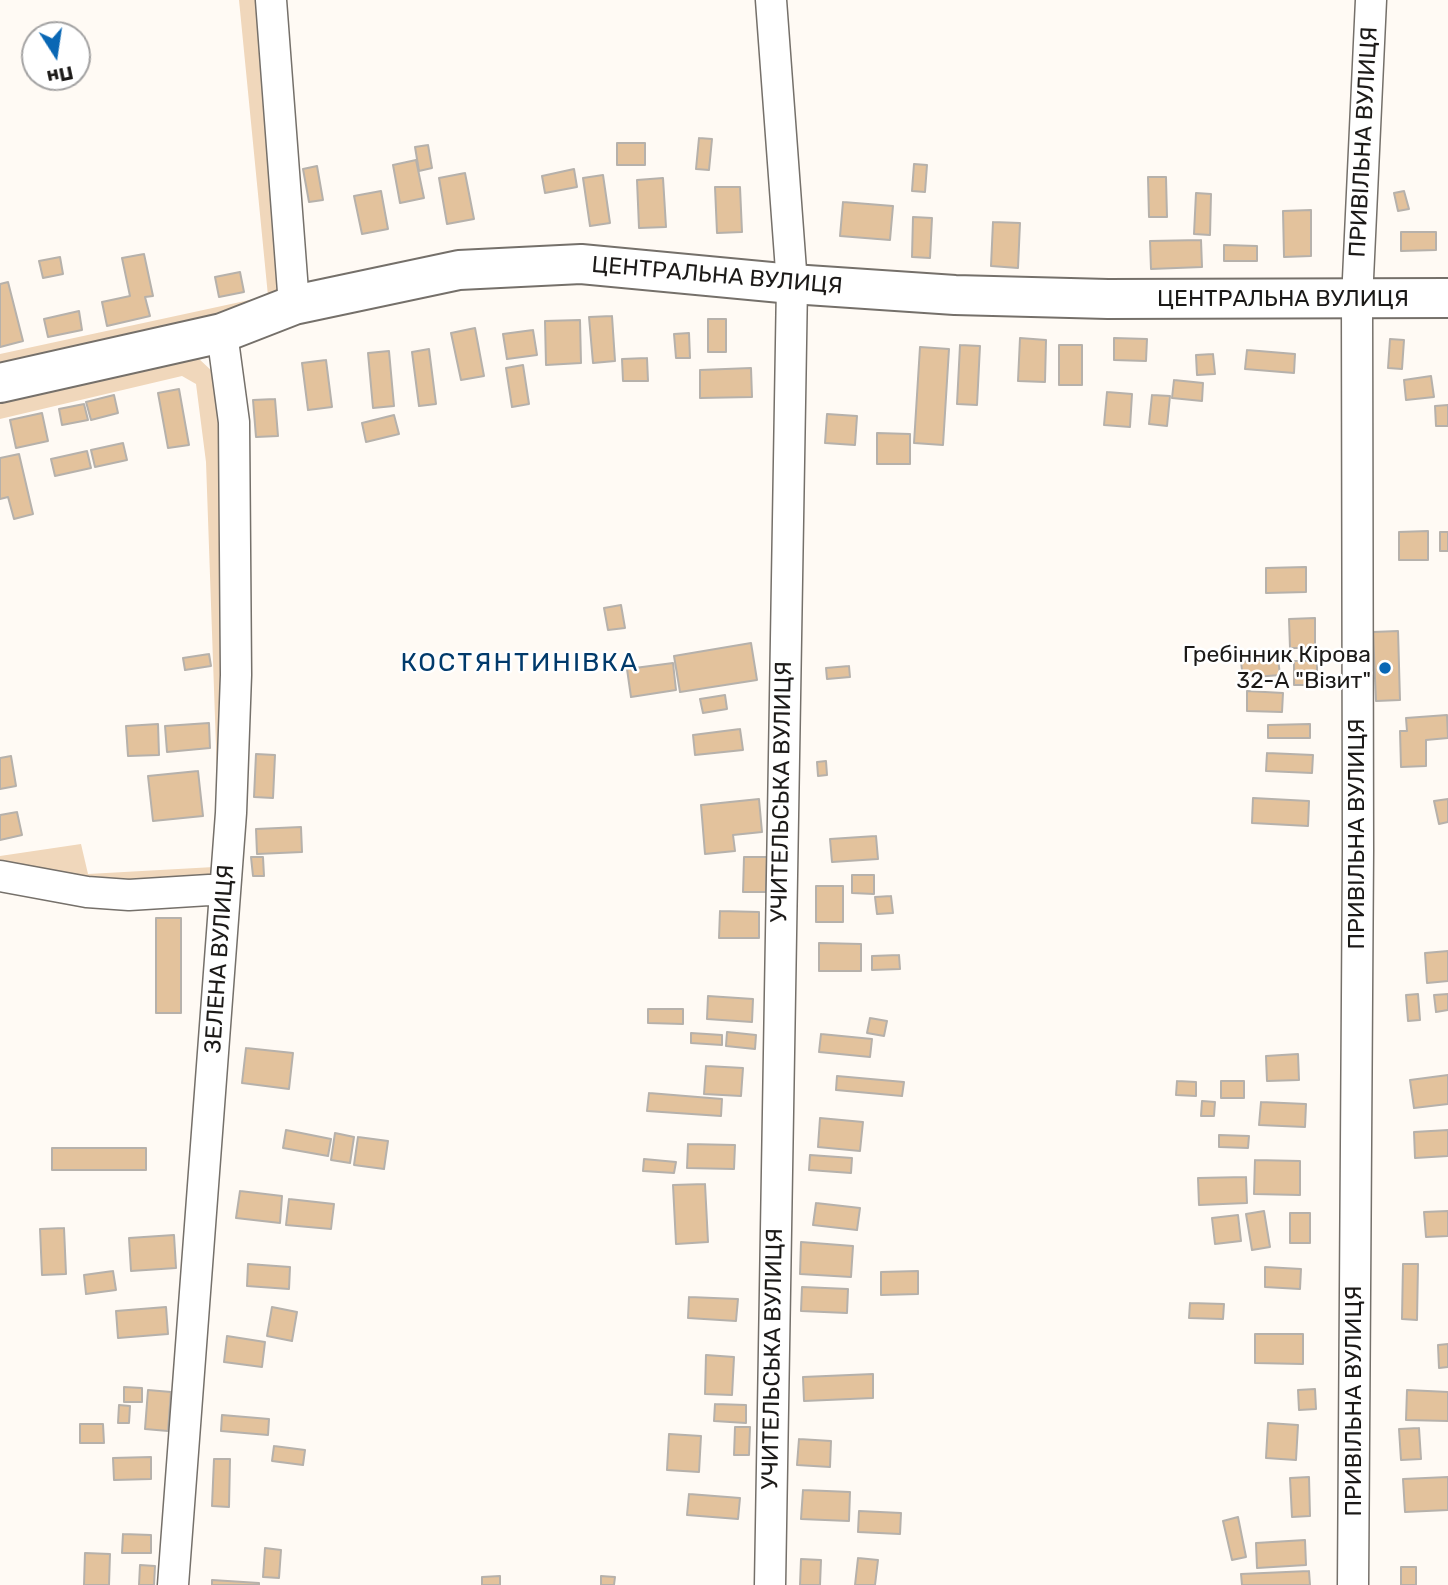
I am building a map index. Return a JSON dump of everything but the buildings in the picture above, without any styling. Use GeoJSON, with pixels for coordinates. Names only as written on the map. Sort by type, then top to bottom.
{"type":"FeatureCollection","features":[{"type":"Feature","properties":{"kind":"street"},"geometry":{"type":"LineString","coordinates":[[271,0],[294,305]]}},
{"type":"Feature","properties":{"kind":"street","name":"УЧИТЕЛЬСЬКА ВУЛИЦЯ"},"geometry":{"type":"LineString","coordinates":[[770,1585],[792,284],[771,0]]}},
{"type":"Feature","properties":{"kind":"street","name":"ПРИВІЛЬНА ВУЛИЦЯ"},"geometry":{"type":"LineString","coordinates":[[1353,1585],[1358,850],[1357,300],[1371,0]]}},
{"type":"Feature","properties":{"kind":"street","name":"ЦЕНТРАЛЬНА ВУЛИЦЯ"},"geometry":{"type":"LineString","coordinates":[[0,383],[222,333],[294,305],[459,270],[568,265],[955,295],[1357,300],[1448,298]]}},
{"type":"Feature","properties":{"kind":"street","name":"ЗЕЛЕНА ВУЛИЦЯ"},"geometry":{"type":"LineString","coordinates":[[173,1585],[231,813],[236,675],[234,422],[222,333]]}},
{"type":"Feature","properties":{"kind":"street"},"geometry":{"type":"LineString","coordinates":[[0,876],[87,892],[129,895],[225,889]]}},
{"type":"Feature","properties":{"kind":"shaded area"},"geometry":{"type":"Polygon","coordinates":[[[239,0],[266,0],[283,300],[0,373],[0,354],[268,296],[239,0]]]}},
{"type":"Feature","properties":{"kind":"shaded area"},"geometry":{"type":"Polygon","coordinates":[[[198,358],[213,372],[221,397],[223,711],[219,871],[205,882],[117,886],[0,863],[0,856],[81,844],[88,874],[214,867],[218,803],[206,462],[196,384],[182,376],[0,419],[0,395],[198,358]]]}},
{"type":"Feature","properties":{"kind":"place","name":"Гребінник Кірова 32-А \"Візит\""},"geometry":{"type":"Point","coordinates":[1385,668]}},
{"type":"Feature","properties":{"kind":"district","name":"КОСТЯНТИНІВКА"},"geometry":{"type":"Point","coordinates":[520,663]}}]}
